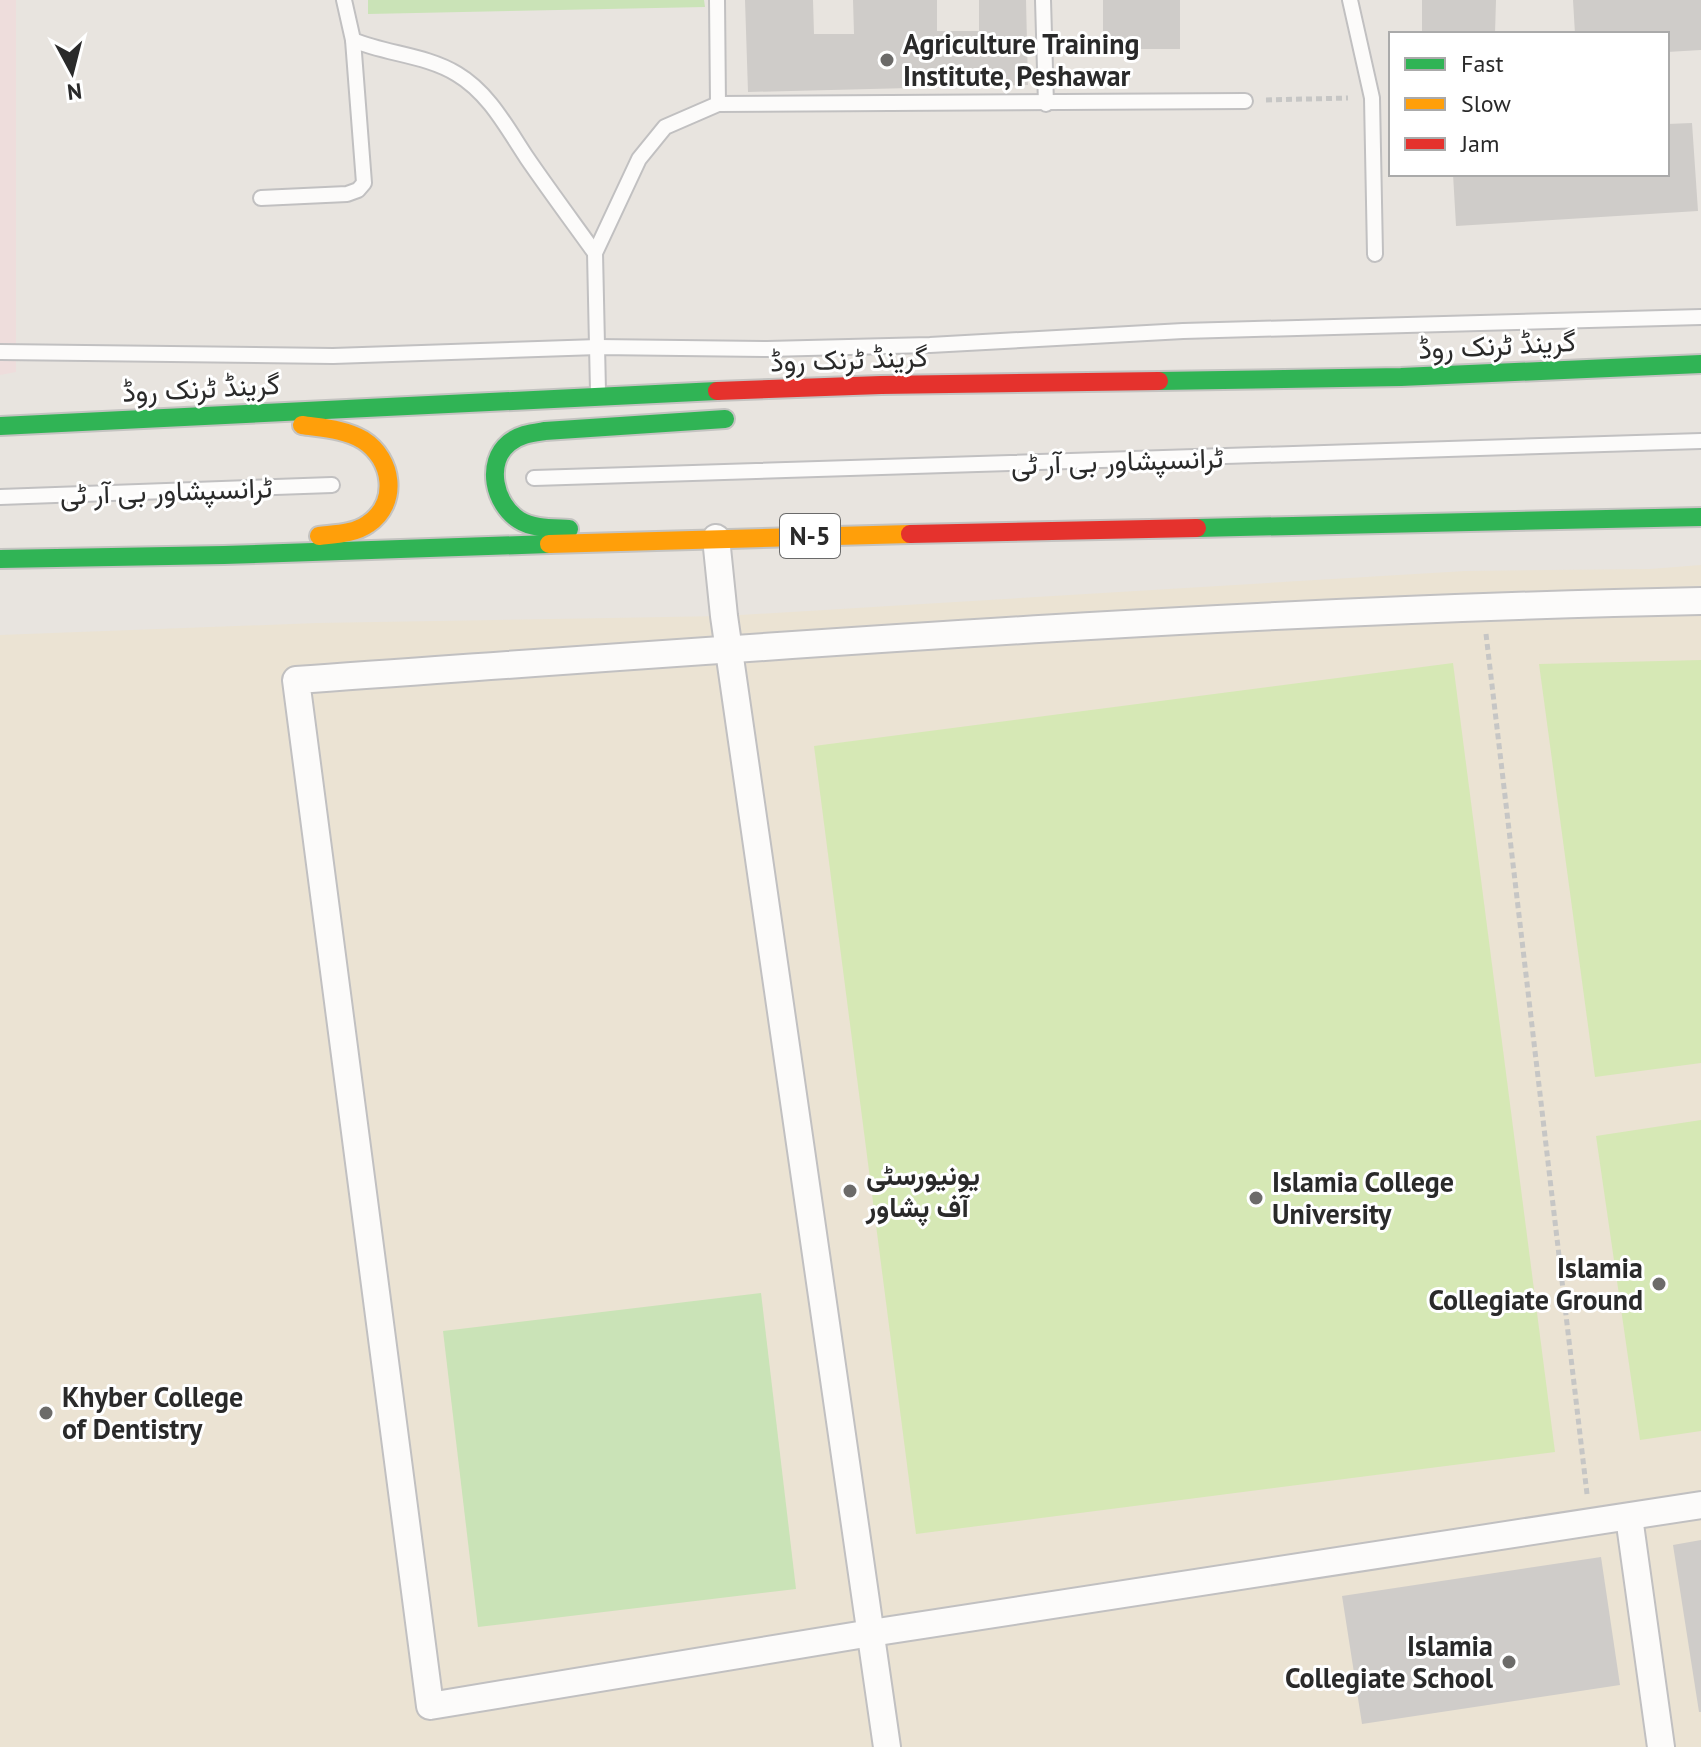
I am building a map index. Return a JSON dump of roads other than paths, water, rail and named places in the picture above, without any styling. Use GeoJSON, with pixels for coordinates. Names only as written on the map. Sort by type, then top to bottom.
{"type":"FeatureCollection","features":[{"type":"Feature","properties":{"kind":"highway","name":"گرینڈ ٹرنک روڈ"},"geometry":{"type":"LineString","coordinates":[[0,426],[598,395],[881,385],[1401,377],[1701,364]]}},
{"type":"Feature","properties":{"kind":"highway"},"geometry":{"type":"LineString","coordinates":[[816,406],[881,385]]}},
{"type":"Feature","properties":{"kind":"highway"},"geometry":{"type":"LineString","coordinates":[[128,420],[239,415],[327,429],[363,440],[377,453],[388,470],[390,491],[387,500],[369,524],[349,532],[280,542],[224,555]]}},
{"type":"Feature","properties":{"kind":"highway"},"geometry":{"type":"LineString","coordinates":[[710,538],[550,528],[521,521],[503,507],[496,490],[498,462],[501,454],[520,436],[545,431],[745,416]]}},
{"type":"Feature","properties":{"kind":"highway","name":"N-5"},"geometry":{"type":"LineString","coordinates":[[0,559],[224,555],[710,538],[1701,517]]}},
{"type":"Feature","properties":{"kind":"street"},"geometry":{"type":"LineString","coordinates":[[710,538],[729,650],[887,1747]]}},
{"type":"Feature","properties":{"kind":"street"},"geometry":{"type":"LineString","coordinates":[[1701,601],[1483,605],[964,633],[296,680],[430,1706],[871,1633],[1701,1505]]}},
{"type":"Feature","properties":{"kind":"street"},"geometry":{"type":"LineString","coordinates":[[1629,1517],[1661,1747]]}},
{"type":"Feature","properties":{"kind":"lane"},"geometry":{"type":"LineString","coordinates":[[261,198],[347,194],[358,190],[364,183],[353,40],[344,0]]}},
{"type":"Feature","properties":{"kind":"lane"},"geometry":{"type":"LineString","coordinates":[[717,0],[718,104]]}},
{"type":"Feature","properties":{"kind":"lane"},"geometry":{"type":"LineString","coordinates":[[1043,0],[1046,104]]}},
{"type":"Feature","properties":{"kind":"lane"},"geometry":{"type":"LineString","coordinates":[[1350,0],[1372,98],[1375,254]]}},
{"type":"Feature","properties":{"kind":"lane"},"geometry":{"type":"LineString","coordinates":[[353,40],[421,59],[457,74],[482,95],[501,117],[595,253]]}},
{"type":"Feature","properties":{"kind":"lane"},"geometry":{"type":"LineString","coordinates":[[598,395],[595,253],[639,159],[665,127],[718,104],[1245,101]]}},
{"type":"Feature","properties":{"kind":"lane"},"geometry":{"type":"LineString","coordinates":[[0,352],[333,356],[598,347],[767,349],[930,345],[1183,331],[1701,317]]}},
{"type":"Feature","properties":{"kind":"lane","name":"ٹرانسپشاور بی آر ٹی"},"geometry":{"type":"LineString","coordinates":[[534,478],[1701,441]]}},
{"type":"Feature","properties":{"kind":"lane","name":"ٹرانسپشاور بی آر ٹی"},"geometry":{"type":"LineString","coordinates":[[0,497],[332,485]]}},
{"type":"Feature","properties":{"kind":"place","name":"Agriculture Training Institute, Peshawar"},"geometry":{"type":"Point","coordinates":[887,60]}},
{"type":"Feature","properties":{"kind":"place","name":"یونیورسٹی آف پشاور"},"geometry":{"type":"Point","coordinates":[850,1191]}},
{"type":"Feature","properties":{"kind":"place","name":"Islamia College University"},"geometry":{"type":"Point","coordinates":[1256,1198]}},
{"type":"Feature","properties":{"kind":"place","name":"Islamia Collegiate Ground"},"geometry":{"type":"Point","coordinates":[1659,1284]}},
{"type":"Feature","properties":{"kind":"place","name":"Khyber College of Dentistry"},"geometry":{"type":"Point","coordinates":[46,1413]}},
{"type":"Feature","properties":{"kind":"place","name":"Islamia Collegiate School"},"geometry":{"type":"Point","coordinates":[1509,1662]}}]}
